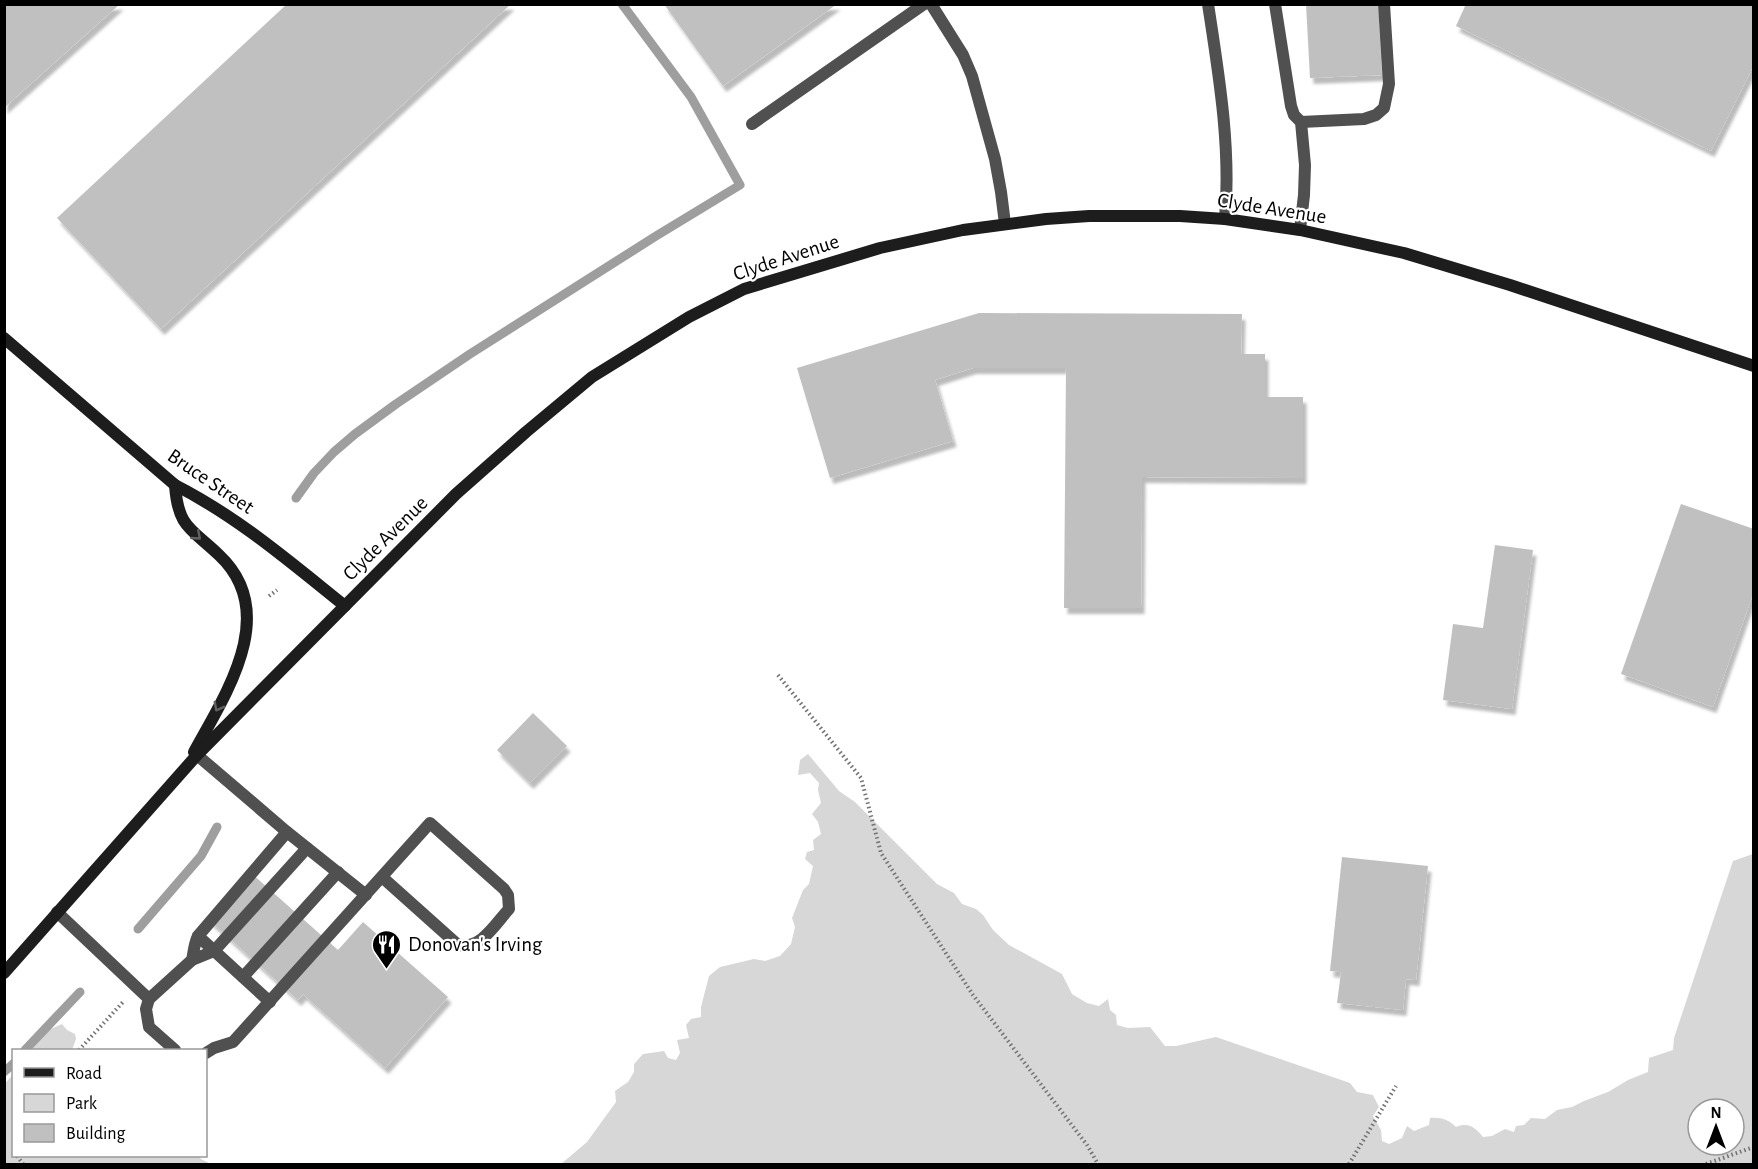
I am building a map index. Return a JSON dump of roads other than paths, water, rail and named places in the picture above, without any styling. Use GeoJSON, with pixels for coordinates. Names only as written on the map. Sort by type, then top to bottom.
{"type":"FeatureCollection","features":[{"type":"Feature","properties":{"kind":"street","name":"Clyde Avenue"},"geometry":{"type":"LineString","coordinates":[[4,973],[187,765],[456,494],[592,377],[689,317],[744,289],[880,248],[931,236],[1005,224],[1124,215],[1226,219],[1300,230],[1404,253],[1510,285],[1754,366]]}},
{"type":"Feature","properties":{"kind":"street","name":"Bruce Street"},"geometry":{"type":"LineString","coordinates":[[4,338],[174,485],[205,500],[232,517],[345,606]]}},
{"type":"Feature","properties":{"kind":"street"},"geometry":{"type":"LineString","coordinates":[[174,485],[180,516],[187,527],[231,568],[241,588],[247,611],[245,643],[240,660],[220,704],[187,765]]}},
{"type":"Feature","properties":{"kind":"lane"},"geometry":{"type":"LineString","coordinates":[[752,124],[924,4]]}},
{"type":"Feature","properties":{"kind":"lane"},"geometry":{"type":"LineString","coordinates":[[931,4],[963,55],[972,76],[995,159],[1005,224]]}},
{"type":"Feature","properties":{"kind":"lane"},"geometry":{"type":"LineString","coordinates":[[1208,4],[1227,143],[1226,219]]}},
{"type":"Feature","properties":{"kind":"lane"},"geometry":{"type":"LineString","coordinates":[[1275,4],[1291,106],[1294,115],[1301,122],[1305,165],[1300,230]]}},
{"type":"Feature","properties":{"kind":"lane"},"geometry":{"type":"LineString","coordinates":[[1301,122],[1364,119],[1376,115],[1384,108],[1389,84],[1384,4]]}},
{"type":"Feature","properties":{"kind":"lane"},"geometry":{"type":"LineString","coordinates":[[197,755],[287,832],[366,895]]}},
{"type":"Feature","properties":{"kind":"lane"},"geometry":{"type":"LineString","coordinates":[[207,1052],[232,1042],[430,823],[504,889],[508,895],[509,909],[479,942],[464,946],[458,945],[382,877]]}},
{"type":"Feature","properties":{"kind":"lane"},"geometry":{"type":"LineString","coordinates":[[192,960],[194,944],[198,936],[287,832]]}},
{"type":"Feature","properties":{"kind":"lane"},"geometry":{"type":"LineString","coordinates":[[174,1049],[149,1027],[146,1009],[149,999],[192,960],[214,951],[307,848]]}},
{"type":"Feature","properties":{"kind":"lane"},"geometry":{"type":"LineString","coordinates":[[243,977],[338,872]]}},
{"type":"Feature","properties":{"kind":"lane"},"geometry":{"type":"LineString","coordinates":[[57,912],[149,999]]}},
{"type":"Feature","properties":{"kind":"lane"},"geometry":{"type":"LineString","coordinates":[[198,936],[270,1002]]}},
{"type":"Feature","properties":{"kind":"waterway"},"geometry":{"type":"LineString","coordinates":[[296,498],[314,473],[334,452],[396,404],[470,354],[740,185],[691,97],[622,4]]}},
{"type":"Feature","properties":{"kind":"waterway"},"geometry":{"type":"LineString","coordinates":[[138,929],[201,856],[217,827]]}},
{"type":"Feature","properties":{"kind":"waterway"},"geometry":{"type":"LineString","coordinates":[[26,1049],[80,992]]}},
{"type":"Feature","properties":{"kind":"waterway"},"geometry":{"type":"LineString","coordinates":[[4,1072],[12,1065]]}},
{"type":"Feature","properties":{"kind":"place","name":"Donovan's Irving"},"geometry":{"type":"Point","coordinates":[387,970]}}]}
